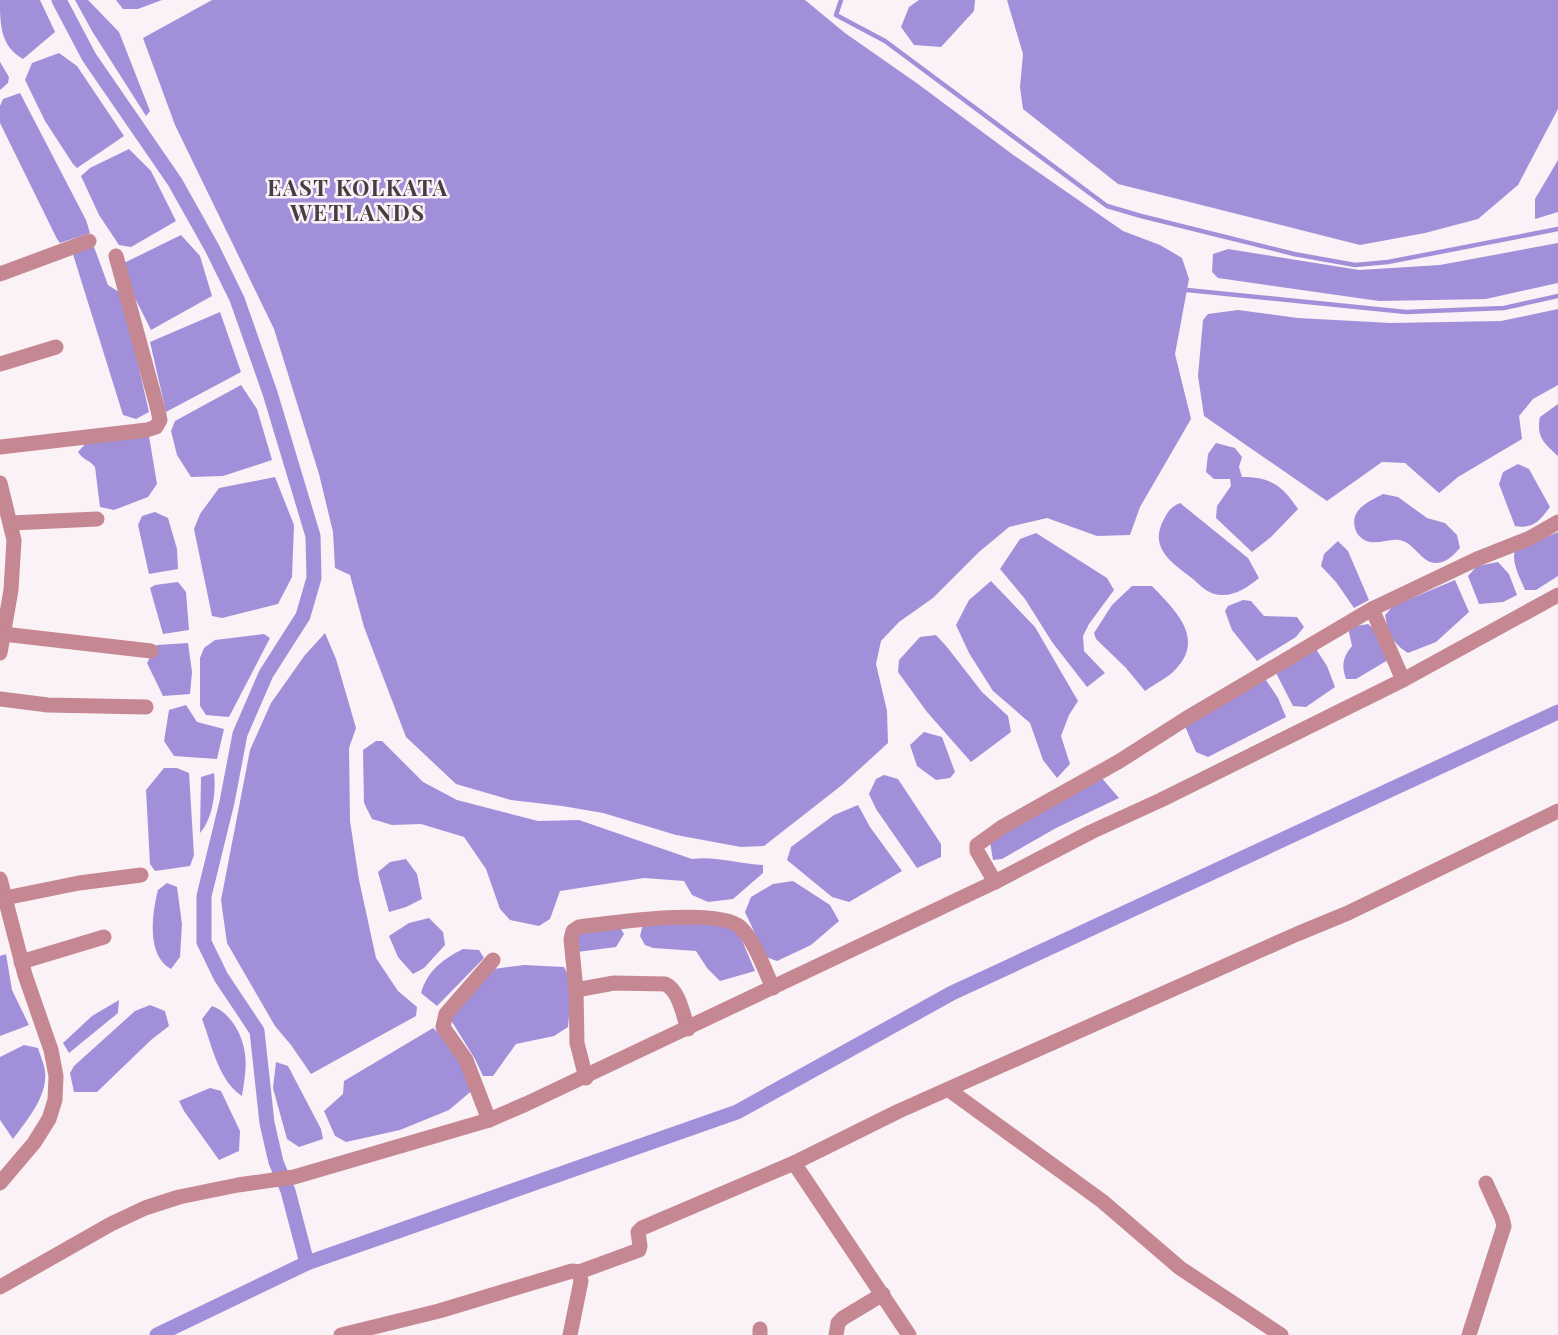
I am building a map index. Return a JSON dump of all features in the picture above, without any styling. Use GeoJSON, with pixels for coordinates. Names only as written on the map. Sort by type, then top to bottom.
{"type":"FeatureCollection","features":[{"type":"Feature","properties":{"kind":"street"},"geometry":{"type":"LineString","coordinates":[[0,274],[88,241]]}},
{"type":"Feature","properties":{"kind":"street"},"geometry":{"type":"LineString","coordinates":[[0,447],[156,428],[159,420],[158,410],[116,256]]}},
{"type":"Feature","properties":{"kind":"street"},"geometry":{"type":"LineString","coordinates":[[0,364],[56,346]]}},
{"type":"Feature","properties":{"kind":"street"},"geometry":{"type":"LineString","coordinates":[[0,483],[11,523],[14,557],[0,653]]}},
{"type":"Feature","properties":{"kind":"street"},"geometry":{"type":"LineString","coordinates":[[11,523],[98,519]]}},
{"type":"Feature","properties":{"kind":"street"},"geometry":{"type":"LineString","coordinates":[[995,882],[977,850],[977,845],[982,839],[1118,762],[1227,694],[1372,609],[1477,559],[1530,538],[1558,522]]}},
{"type":"Feature","properties":{"kind":"street"},"geometry":{"type":"LineString","coordinates":[[0,1287],[111,1224],[146,1208],[179,1197],[226,1187],[294,1177],[489,1120],[586,1078],[888,931],[995,882],[1091,832],[1403,680],[1558,596]]}},
{"type":"Feature","properties":{"kind":"street"},"geometry":{"type":"LineString","coordinates":[[1372,609],[1403,680]]}},
{"type":"Feature","properties":{"kind":"street"},"geometry":{"type":"LineString","coordinates":[[3,634],[151,651]]}},
{"type":"Feature","properties":{"kind":"street"},"geometry":{"type":"LineString","coordinates":[[0,699],[48,705],[146,707]]}},
{"type":"Feature","properties":{"kind":"street"},"geometry":{"type":"LineString","coordinates":[[341,1335],[439,1311],[572,1271],[579,1272],[639,1250],[638,1232],[642,1228],[794,1163],[899,1111],[1348,913],[1558,811]]}},
{"type":"Feature","properties":{"kind":"street"},"geometry":{"type":"LineString","coordinates":[[4,898],[141,875]]}},
{"type":"Feature","properties":{"kind":"street"},"geometry":{"type":"LineString","coordinates":[[0,879],[21,962],[51,1050],[56,1076],[55,1100],[42,1133],[0,1183]]}},
{"type":"Feature","properties":{"kind":"street"},"geometry":{"type":"LineString","coordinates":[[586,1078],[577,1043],[572,939],[573,931],[579,927],[645,919],[690,918],[728,921],[740,926],[773,988]]}},
{"type":"Feature","properties":{"kind":"street"},"geometry":{"type":"LineString","coordinates":[[21,962],[104,937]]}},
{"type":"Feature","properties":{"kind":"street"},"geometry":{"type":"LineString","coordinates":[[489,1120],[466,1060],[443,1027],[443,1020],[493,960]]}},
{"type":"Feature","properties":{"kind":"street"},"geometry":{"type":"LineString","coordinates":[[576,990],[614,982],[671,986],[688,1029]]}},
{"type":"Feature","properties":{"kind":"street"},"geometry":{"type":"LineString","coordinates":[[949,1090],[1102,1201],[1180,1268],[1281,1335]]}},
{"type":"Feature","properties":{"kind":"street"},"geometry":{"type":"LineString","coordinates":[[794,1163],[909,1335]]}},
{"type":"Feature","properties":{"kind":"street"},"geometry":{"type":"LineString","coordinates":[[1469,1335],[1504,1226],[1486,1183]]}},
{"type":"Feature","properties":{"kind":"street"},"geometry":{"type":"LineString","coordinates":[[570,1335],[581,1281],[579,1272]]}},
{"type":"Feature","properties":{"kind":"street"},"geometry":{"type":"LineString","coordinates":[[836,1335],[838,1323],[843,1318],[883,1294]]}},
{"type":"Feature","properties":{"kind":"shaded area"},"geometry":{"type":"Polygon","coordinates":[[[0,0],[40,0],[55,32],[23,59],[10,48],[3,34],[0,0]]]}},
{"type":"Feature","properties":{"kind":"shaded area"},"geometry":{"type":"Polygon","coordinates":[[[75,0],[88,0],[119,32],[150,111],[146,116],[92,31],[75,0]]]}},
{"type":"Feature","properties":{"kind":"shaded area"},"geometry":{"type":"Polygon","coordinates":[[[116,0],[162,0],[138,9],[123,9],[116,0]]]}},
{"type":"Feature","properties":{"kind":"shaded area"},"geometry":{"type":"Polygon","coordinates":[[[212,0],[805,0],[845,33],[1123,231],[1160,245],[1182,258],[1189,279],[1175,354],[1191,419],[1140,507],[1130,535],[1097,536],[1047,518],[1009,527],[979,552],[933,598],[899,622],[881,641],[876,664],[887,711],[888,743],[842,785],[764,846],[741,847],[676,835],[603,813],[511,800],[456,784],[406,737],[364,627],[350,575],[335,568],[333,532],[319,474],[274,329],[175,125],[143,38],[212,0]]]}},
{"type":"Feature","properties":{"kind":"shaded area"},"geometry":{"type":"Polygon","coordinates":[[[919,0],[975,0],[974,11],[941,47],[914,45],[901,27],[909,7],[919,0]]]}},
{"type":"Feature","properties":{"kind":"shaded area"},"geometry":{"type":"Polygon","coordinates":[[[1007,0],[1558,0],[1558,109],[1518,185],[1478,219],[1425,233],[1360,245],[1118,184],[1023,109],[1020,87],[1023,54],[1007,0]]]}},
{"type":"Feature","properties":{"kind":"shaded area"},"geometry":{"type":"Polygon","coordinates":[[[59,53],[77,66],[124,136],[77,168],[45,121],[25,80],[32,63],[59,53]]]}},
{"type":"Feature","properties":{"kind":"shaded area"},"geometry":{"type":"Polygon","coordinates":[[[0,62],[9,77],[8,83],[0,90],[0,62]]]}},
{"type":"Feature","properties":{"kind":"shaded area"},"geometry":{"type":"Polygon","coordinates":[[[20,93],[86,220],[90,233],[60,243],[57,239],[0,123],[0,106],[3,99],[20,93]]]}},
{"type":"Feature","properties":{"kind":"shaded area"},"geometry":{"type":"Polygon","coordinates":[[[129,149],[151,171],[176,221],[131,247],[119,245],[99,215],[81,176],[90,168],[129,149]]]}},
{"type":"Feature","properties":{"kind":"shaded area"},"geometry":{"type":"Polygon","coordinates":[[[1558,160],[1558,212],[1535,219],[1535,199],[1558,160]]]}},
{"type":"Feature","properties":{"kind":"shaded area"},"geometry":{"type":"Polygon","coordinates":[[[181,235],[200,256],[212,296],[151,330],[134,296],[124,263],[181,235]]]}},
{"type":"Feature","properties":{"kind":"shaded area"},"geometry":{"type":"Polygon","coordinates":[[[1558,243],[1558,283],[1486,299],[1379,301],[1218,278],[1212,272],[1213,254],[1228,249],[1359,270],[1440,265],[1558,243]]]}},
{"type":"Feature","properties":{"kind":"shaded area"},"geometry":{"type":"Polygon","coordinates":[[[94,247],[108,285],[122,294],[149,412],[136,419],[123,415],[72,251],[94,247]]]}},
{"type":"Feature","properties":{"kind":"shaded area"},"geometry":{"type":"Polygon","coordinates":[[[1558,309],[1558,385],[1533,399],[1519,416],[1522,439],[1458,477],[1439,493],[1405,463],[1382,462],[1327,501],[1204,416],[1198,376],[1203,320],[1208,314],[1238,310],[1298,318],[1391,323],[1501,321],[1558,309]]]}},
{"type":"Feature","properties":{"kind":"shaded area"},"geometry":{"type":"Polygon","coordinates":[[[220,312],[241,372],[166,412],[150,342],[220,312]]]}},
{"type":"Feature","properties":{"kind":"shaded area"},"geometry":{"type":"Polygon","coordinates":[[[241,385],[257,409],[272,460],[223,476],[191,477],[177,455],[171,431],[175,421],[241,385]]]}},
{"type":"Feature","properties":{"kind":"shaded area"},"geometry":{"type":"Polygon","coordinates":[[[1558,404],[1558,456],[1542,439],[1539,424],[1540,417],[1558,404]]]}},
{"type":"Feature","properties":{"kind":"shaded area"},"geometry":{"type":"Polygon","coordinates":[[[149,436],[157,484],[148,497],[114,510],[100,507],[95,467],[78,452],[86,443],[149,436]]]}},
{"type":"Feature","properties":{"kind":"shaded area"},"geometry":{"type":"Polygon","coordinates":[[[1216,443],[1235,448],[1242,457],[1239,467],[1242,477],[1252,477],[1275,484],[1287,494],[1298,509],[1271,537],[1252,552],[1216,518],[1217,506],[1231,486],[1230,479],[1214,479],[1206,472],[1208,454],[1216,443]]]}},
{"type":"Feature","properties":{"kind":"shaded area"},"geometry":{"type":"Polygon","coordinates":[[[1518,464],[1529,469],[1550,507],[1532,525],[1522,527],[1515,526],[1499,484],[1503,472],[1518,464]]]}},
{"type":"Feature","properties":{"kind":"shaded area"},"geometry":{"type":"Polygon","coordinates":[[[275,477],[294,525],[292,577],[278,604],[222,618],[212,616],[194,529],[200,514],[219,488],[275,477]]]}},
{"type":"Feature","properties":{"kind":"shaded area"},"geometry":{"type":"Polygon","coordinates":[[[1383,494],[1398,497],[1427,518],[1445,523],[1457,535],[1460,548],[1447,560],[1432,563],[1403,541],[1374,542],[1363,539],[1358,535],[1354,524],[1357,512],[1371,500],[1383,494]]]}},
{"type":"Feature","properties":{"kind":"shaded area"},"geometry":{"type":"Polygon","coordinates":[[[1180,503],[1248,558],[1259,578],[1246,588],[1226,595],[1217,595],[1206,590],[1170,561],[1161,547],[1160,529],[1168,511],[1180,503]]]}},
{"type":"Feature","properties":{"kind":"shaded area"},"geometry":{"type":"Polygon","coordinates":[[[155,512],[168,518],[177,549],[178,569],[149,574],[138,525],[142,516],[155,512]]]}},
{"type":"Feature","properties":{"kind":"shaded area"},"geometry":{"type":"Polygon","coordinates":[[[1558,532],[1558,576],[1536,590],[1525,590],[1515,565],[1515,550],[1558,532]]]}},
{"type":"Feature","properties":{"kind":"shaded area"},"geometry":{"type":"Polygon","coordinates":[[[1036,533],[1107,578],[1114,590],[1083,636],[1084,651],[1105,673],[1087,687],[1052,642],[1025,599],[1000,569],[1020,539],[1036,533]]]}},
{"type":"Feature","properties":{"kind":"shaded area"},"geometry":{"type":"Polygon","coordinates":[[[1338,541],[1348,551],[1369,600],[1354,608],[1336,582],[1321,566],[1324,554],[1338,541]]]}},
{"type":"Feature","properties":{"kind":"shaded area"},"geometry":{"type":"Polygon","coordinates":[[[1498,562],[1509,574],[1517,595],[1503,602],[1479,604],[1468,576],[1477,566],[1498,562]]]}},
{"type":"Feature","properties":{"kind":"shaded area"},"geometry":{"type":"Polygon","coordinates":[[[1455,580],[1469,612],[1436,642],[1408,653],[1398,646],[1392,637],[1385,615],[1393,606],[1455,580]]]}},
{"type":"Feature","properties":{"kind":"shaded area"},"geometry":{"type":"Polygon","coordinates":[[[991,581],[1035,627],[1078,701],[1069,715],[1061,736],[1070,764],[1057,778],[1043,760],[1030,723],[993,691],[969,653],[956,625],[969,600],[991,581]]]}},
{"type":"Feature","properties":{"kind":"shaded area"},"geometry":{"type":"Polygon","coordinates":[[[178,582],[186,592],[189,630],[163,634],[150,588],[155,585],[178,582]]]}},
{"type":"Feature","properties":{"kind":"shaded area"},"geometry":{"type":"Polygon","coordinates":[[[1132,586],[1152,586],[1177,614],[1184,624],[1187,635],[1188,646],[1176,669],[1145,691],[1126,668],[1096,639],[1094,633],[1112,605],[1132,586]]]}},
{"type":"Feature","properties":{"kind":"shaded area"},"geometry":{"type":"Polygon","coordinates":[[[1243,600],[1251,601],[1264,616],[1297,617],[1304,627],[1296,637],[1257,661],[1232,630],[1225,611],[1228,606],[1243,600]]]}},
{"type":"Feature","properties":{"kind":"shaded area"},"geometry":{"type":"Polygon","coordinates":[[[1368,624],[1378,632],[1388,660],[1356,679],[1346,679],[1343,665],[1352,646],[1349,632],[1351,627],[1368,624]]]}},
{"type":"Feature","properties":{"kind":"shaded area"},"geometry":{"type":"Polygon","coordinates":[[[325,633],[336,659],[356,728],[349,748],[350,821],[359,880],[376,958],[398,991],[417,1007],[416,1016],[311,1074],[275,1026],[227,943],[221,900],[250,750],[271,703],[305,655],[325,633]]]}},
{"type":"Feature","properties":{"kind":"shaded area"},"geometry":{"type":"Polygon","coordinates":[[[264,634],[270,638],[229,717],[206,715],[200,706],[200,658],[204,648],[215,640],[264,634]]]}},
{"type":"Feature","properties":{"kind":"shaded area"},"geometry":{"type":"Polygon","coordinates":[[[936,635],[982,692],[1008,716],[1011,732],[971,762],[927,712],[898,672],[899,660],[920,637],[936,635]]]}},
{"type":"Feature","properties":{"kind":"shaded area"},"geometry":{"type":"Polygon","coordinates":[[[188,643],[192,672],[190,694],[163,696],[147,663],[157,645],[188,643]]]}},
{"type":"Feature","properties":{"kind":"shaded area"},"geometry":{"type":"Polygon","coordinates":[[[1316,649],[1327,666],[1335,687],[1306,707],[1293,706],[1275,671],[1316,649]]]}},
{"type":"Feature","properties":{"kind":"shaded area"},"geometry":{"type":"Polygon","coordinates":[[[1266,680],[1278,698],[1286,717],[1208,757],[1196,752],[1184,724],[1266,680]]]}},
{"type":"Feature","properties":{"kind":"shaded area"},"geometry":{"type":"Polygon","coordinates":[[[186,705],[197,722],[224,729],[217,759],[174,756],[164,741],[169,710],[186,705]]]}},
{"type":"Feature","properties":{"kind":"shaded area"},"geometry":{"type":"Polygon","coordinates":[[[924,732],[942,737],[955,772],[950,778],[936,780],[917,766],[910,745],[924,732]]]}},
{"type":"Feature","properties":{"kind":"shaded area"},"geometry":{"type":"Polygon","coordinates":[[[376,741],[382,741],[423,782],[457,800],[538,821],[579,820],[692,859],[763,865],[763,873],[733,899],[708,902],[692,895],[684,881],[644,878],[560,891],[550,919],[539,926],[510,920],[500,909],[486,869],[464,837],[421,824],[392,825],[372,819],[364,803],[363,750],[376,741]]]}},
{"type":"Feature","properties":{"kind":"shaded area"},"geometry":{"type":"Polygon","coordinates":[[[164,768],[177,768],[189,773],[194,855],[190,866],[155,871],[150,864],[146,790],[164,768]]]}},
{"type":"Feature","properties":{"kind":"shaded area"},"geometry":{"type":"Polygon","coordinates":[[[214,773],[213,804],[208,820],[200,833],[201,777],[214,773]]]}},
{"type":"Feature","properties":{"kind":"shaded area"},"geometry":{"type":"Polygon","coordinates":[[[884,775],[898,779],[941,844],[941,857],[917,868],[876,809],[869,794],[876,779],[884,775]]]}},
{"type":"Feature","properties":{"kind":"shaded area"},"geometry":{"type":"Polygon","coordinates":[[[1101,777],[1119,798],[1056,828],[1002,859],[993,860],[990,842],[1101,777]]]}},
{"type":"Feature","properties":{"kind":"shaded area"},"geometry":{"type":"Polygon","coordinates":[[[858,805],[870,827],[902,871],[849,902],[832,897],[787,860],[791,847],[834,815],[858,805]]]}},
{"type":"Feature","properties":{"kind":"shaded area"},"geometry":{"type":"Polygon","coordinates":[[[406,859],[417,874],[422,899],[389,912],[378,872],[390,862],[406,859]]]}},
{"type":"Feature","properties":{"kind":"shaded area"},"geometry":{"type":"Polygon","coordinates":[[[793,881],[830,905],[839,921],[811,945],[777,961],[766,957],[745,912],[751,897],[773,884],[793,881]]]}},
{"type":"Feature","properties":{"kind":"shaded area"},"geometry":{"type":"Polygon","coordinates":[[[167,883],[177,887],[182,924],[180,957],[171,969],[163,963],[158,954],[153,933],[158,890],[167,883]]]}},
{"type":"Feature","properties":{"kind":"shaded area"},"geometry":{"type":"Polygon","coordinates":[[[429,918],[443,932],[445,945],[424,968],[413,974],[398,957],[389,936],[409,923],[429,918]]]}},
{"type":"Feature","properties":{"kind":"shaded area"},"geometry":{"type":"Polygon","coordinates":[[[726,922],[741,938],[755,971],[720,981],[707,968],[696,951],[653,948],[645,945],[640,936],[643,924],[726,922]]]}},
{"type":"Feature","properties":{"kind":"shaded area"},"geometry":{"type":"Polygon","coordinates":[[[619,926],[624,934],[616,947],[577,952],[574,934],[619,926]]]}},
{"type":"Feature","properties":{"kind":"shaded area"},"geometry":{"type":"Polygon","coordinates":[[[463,949],[479,950],[484,958],[437,1006],[421,993],[427,978],[437,966],[463,949]]]}},
{"type":"Feature","properties":{"kind":"shaded area"},"geometry":{"type":"Polygon","coordinates":[[[6,954],[12,990],[29,1025],[0,1036],[0,956],[6,954]]]}},
{"type":"Feature","properties":{"kind":"shaded area"},"geometry":{"type":"Polygon","coordinates":[[[524,965],[564,967],[572,982],[568,1027],[554,1036],[516,1044],[493,1076],[483,1076],[449,1017],[486,970],[524,965]]]}},
{"type":"Feature","properties":{"kind":"shaded area"},"geometry":{"type":"Polygon","coordinates":[[[119,1000],[118,1013],[69,1053],[63,1043],[92,1016],[119,1000]]]}},
{"type":"Feature","properties":{"kind":"shaded area"},"geometry":{"type":"Polygon","coordinates":[[[150,1005],[165,1011],[169,1026],[151,1040],[97,1092],[74,1092],[70,1073],[74,1066],[135,1011],[150,1005]]]}},
{"type":"Feature","properties":{"kind":"shaded area"},"geometry":{"type":"Polygon","coordinates":[[[212,1006],[230,1019],[242,1039],[246,1064],[242,1096],[227,1081],[221,1071],[202,1019],[212,1006]]]}},
{"type":"Feature","properties":{"kind":"shaded area"},"geometry":{"type":"Polygon","coordinates":[[[433,1028],[463,1056],[475,1088],[449,1110],[400,1130],[346,1142],[335,1136],[324,1111],[343,1094],[344,1081],[433,1028]]]}},
{"type":"Feature","properties":{"kind":"shaded area"},"geometry":{"type":"Polygon","coordinates":[[[24,1045],[38,1048],[45,1080],[40,1098],[13,1139],[0,1120],[0,1057],[24,1045]]]}},
{"type":"Feature","properties":{"kind":"shaded area"},"geometry":{"type":"Polygon","coordinates":[[[276,1062],[288,1066],[321,1129],[323,1139],[299,1147],[287,1139],[273,1088],[276,1062]]]}},
{"type":"Feature","properties":{"kind":"shaded area"},"geometry":{"type":"Polygon","coordinates":[[[210,1088],[221,1091],[240,1131],[239,1151],[219,1160],[179,1101],[210,1088]]]}},
{"type":"Feature","properties":{"kind":"waterway"},"geometry":{"type":"LineString","coordinates":[[59,0],[89,57],[175,182],[237,299],[270,393],[313,536],[314,578],[303,616],[266,674],[240,734],[227,802],[204,896],[204,942],[221,977],[257,1031],[267,1123],[276,1162],[288,1191],[307,1263]]}},
{"type":"Feature","properties":{"kind":"waterway"},"geometry":{"type":"LineString","coordinates":[[841,0],[836,15],[885,41],[1107,206],[1294,254],[1355,265],[1388,262],[1558,229]]}},
{"type":"Feature","properties":{"kind":"waterway"},"geometry":{"type":"LineString","coordinates":[[1187,290],[1406,312],[1504,308],[1558,296]]}},
{"type":"Feature","properties":{"kind":"waterway"},"geometry":{"type":"LineString","coordinates":[[157,1335],[307,1263],[737,1112],[952,993],[1558,712]]}},
{"type":"Feature","properties":{"kind":"district","name":"EAST KOLKATA WETLANDS"},"geometry":{"type":"Point","coordinates":[358,200]}}]}
